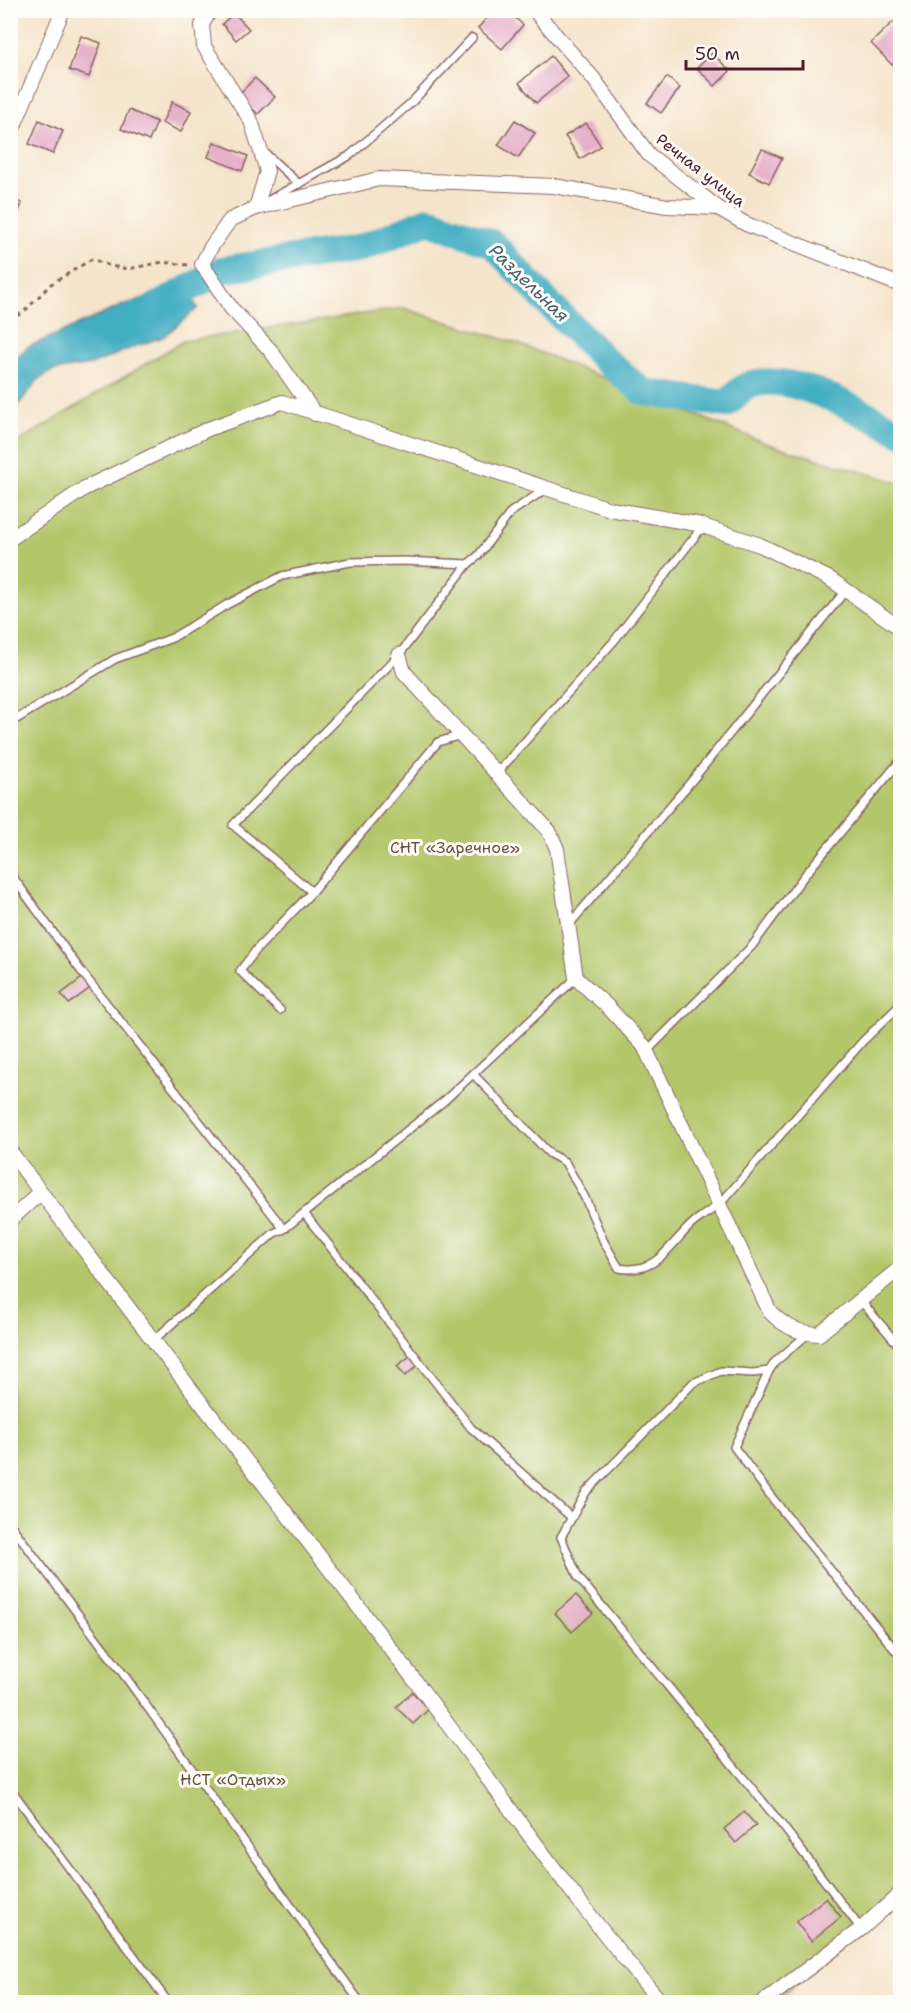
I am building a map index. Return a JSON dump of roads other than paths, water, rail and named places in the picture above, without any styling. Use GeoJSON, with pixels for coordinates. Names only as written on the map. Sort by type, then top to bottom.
{"type":"FeatureCollection","features":[{"type":"Feature","properties":{"kind":"street"},"geometry":{"type":"LineString","coordinates":[[10,135],[63,10]]}},
{"type":"Feature","properties":{"kind":"street"},"geometry":{"type":"LineString","coordinates":[[210,10],[202,25],[204,46],[251,121],[267,171],[256,208]]}},
{"type":"Feature","properties":{"kind":"street","name":"Речная улица"},"geometry":{"type":"LineString","coordinates":[[534,10],[593,78],[649,155],[718,208],[746,224],[900,285]]}},
{"type":"Feature","properties":{"kind":"street"},"geometry":{"type":"LineString","coordinates":[[315,414],[271,351],[231,308],[202,264],[230,220],[256,208],[379,179],[554,186],[667,206],[718,208]]}},
{"type":"Feature","properties":{"kind":"street"},"geometry":{"type":"LineString","coordinates":[[10,539],[85,488],[208,429],[282,402],[610,509],[703,526],[760,545],[830,579],[900,628]]}},
{"type":"Feature","properties":{"kind":"street"},"geometry":{"type":"LineString","coordinates":[[399,655],[404,672],[549,831],[556,849],[576,978],[608,1006],[644,1046],[770,1312],[781,1323],[801,1333],[819,1334],[900,1268]]}},
{"type":"Feature","properties":{"kind":"street"},"geometry":{"type":"LineString","coordinates":[[10,1151],[411,1676],[619,1953],[661,2002]]}},
{"type":"Feature","properties":{"kind":"street"},"geometry":{"type":"LineString","coordinates":[[10,1220],[41,1192]]}},
{"type":"Feature","properties":{"kind":"street"},"geometry":{"type":"LineString","coordinates":[[763,2002],[861,1929],[900,1894]]}},
{"type":"Feature","properties":{"kind":"lane"},"geometry":{"type":"LineString","coordinates":[[256,208],[349,156],[412,102],[472,38]]}},
{"type":"Feature","properties":{"kind":"lane"},"geometry":{"type":"LineString","coordinates":[[260,148],[298,184]]}},
{"type":"Feature","properties":{"kind":"lane"},"geometry":{"type":"LineString","coordinates":[[312,891],[233,825],[399,655],[511,512],[546,489]]}},
{"type":"Feature","properties":{"kind":"lane"},"geometry":{"type":"LineString","coordinates":[[497,773],[614,641],[703,526]]}},
{"type":"Feature","properties":{"kind":"lane"},"geometry":{"type":"LineString","coordinates":[[10,723],[115,659],[172,638],[228,604],[282,576],[350,562],[404,561],[468,564]]}},
{"type":"Feature","properties":{"kind":"lane"},"geometry":{"type":"LineString","coordinates":[[568,926],[694,778],[846,590]]}},
{"type":"Feature","properties":{"kind":"lane"},"geometry":{"type":"LineString","coordinates":[[280,1010],[240,971],[257,949],[312,891],[438,742],[461,735]]}},
{"type":"Feature","properties":{"kind":"lane"},"geometry":{"type":"LineString","coordinates":[[646,1052],[752,946],[804,876],[900,761]]}},
{"type":"Feature","properties":{"kind":"lane"},"geometry":{"type":"LineString","coordinates":[[10,873],[81,971],[284,1229]]}},
{"type":"Feature","properties":{"kind":"lane"},"geometry":{"type":"LineString","coordinates":[[154,1340],[274,1233],[284,1229],[304,1214],[444,1101],[576,978]]}},
{"type":"Feature","properties":{"kind":"lane"},"geometry":{"type":"LineString","coordinates":[[473,1074],[550,1154],[564,1162],[585,1198],[604,1242],[620,1268],[632,1270],[661,1259],[692,1225],[719,1205],[864,1041],[900,1005]]}},
{"type":"Feature","properties":{"kind":"lane"},"geometry":{"type":"LineString","coordinates":[[304,1214],[471,1428],[572,1518]]}},
{"type":"Feature","properties":{"kind":"lane"},"geometry":{"type":"LineString","coordinates":[[861,1301],[900,1347]]}},
{"type":"Feature","properties":{"kind":"lane"},"geometry":{"type":"LineString","coordinates":[[809,1333],[775,1362],[769,1371],[734,1447],[773,1499],[900,1656]]}},
{"type":"Feature","properties":{"kind":"lane"},"geometry":{"type":"LineString","coordinates":[[769,1371],[721,1371],[693,1383],[586,1492],[561,1538],[578,1577],[782,1824],[861,1929]]}},
{"type":"Feature","properties":{"kind":"lane"},"geometry":{"type":"LineString","coordinates":[[10,1524],[127,1678],[360,2002]]}},
{"type":"Feature","properties":{"kind":"lane"},"geometry":{"type":"LineString","coordinates":[[10,1788],[168,2002]]}},
{"type":"Feature","properties":{"kind":"water"},"geometry":{"type":"Polygon","coordinates":[[[185,291],[198,308],[163,337],[91,365],[52,371],[37,381],[11,414],[11,362],[28,347],[121,306],[159,293],[185,291]]]}},
{"type":"Feature","properties":{"kind":"waterway","name":"Раздельная"},"geometry":{"type":"LineString","coordinates":[[152,309],[222,270],[361,248],[428,220],[493,244],[605,360],[643,392],[726,404],[752,384],[769,382],[788,384],[828,396],[900,432]]}},
{"type":"Feature","properties":{"kind":"park label","name":"СНТ «Заречное»"},"geometry":{"type":"Point","coordinates":[455,847]}},
{"type":"Feature","properties":{"kind":"park label","name":"НСТ «Отдых»"},"geometry":{"type":"Point","coordinates":[233,1779]}}]}
